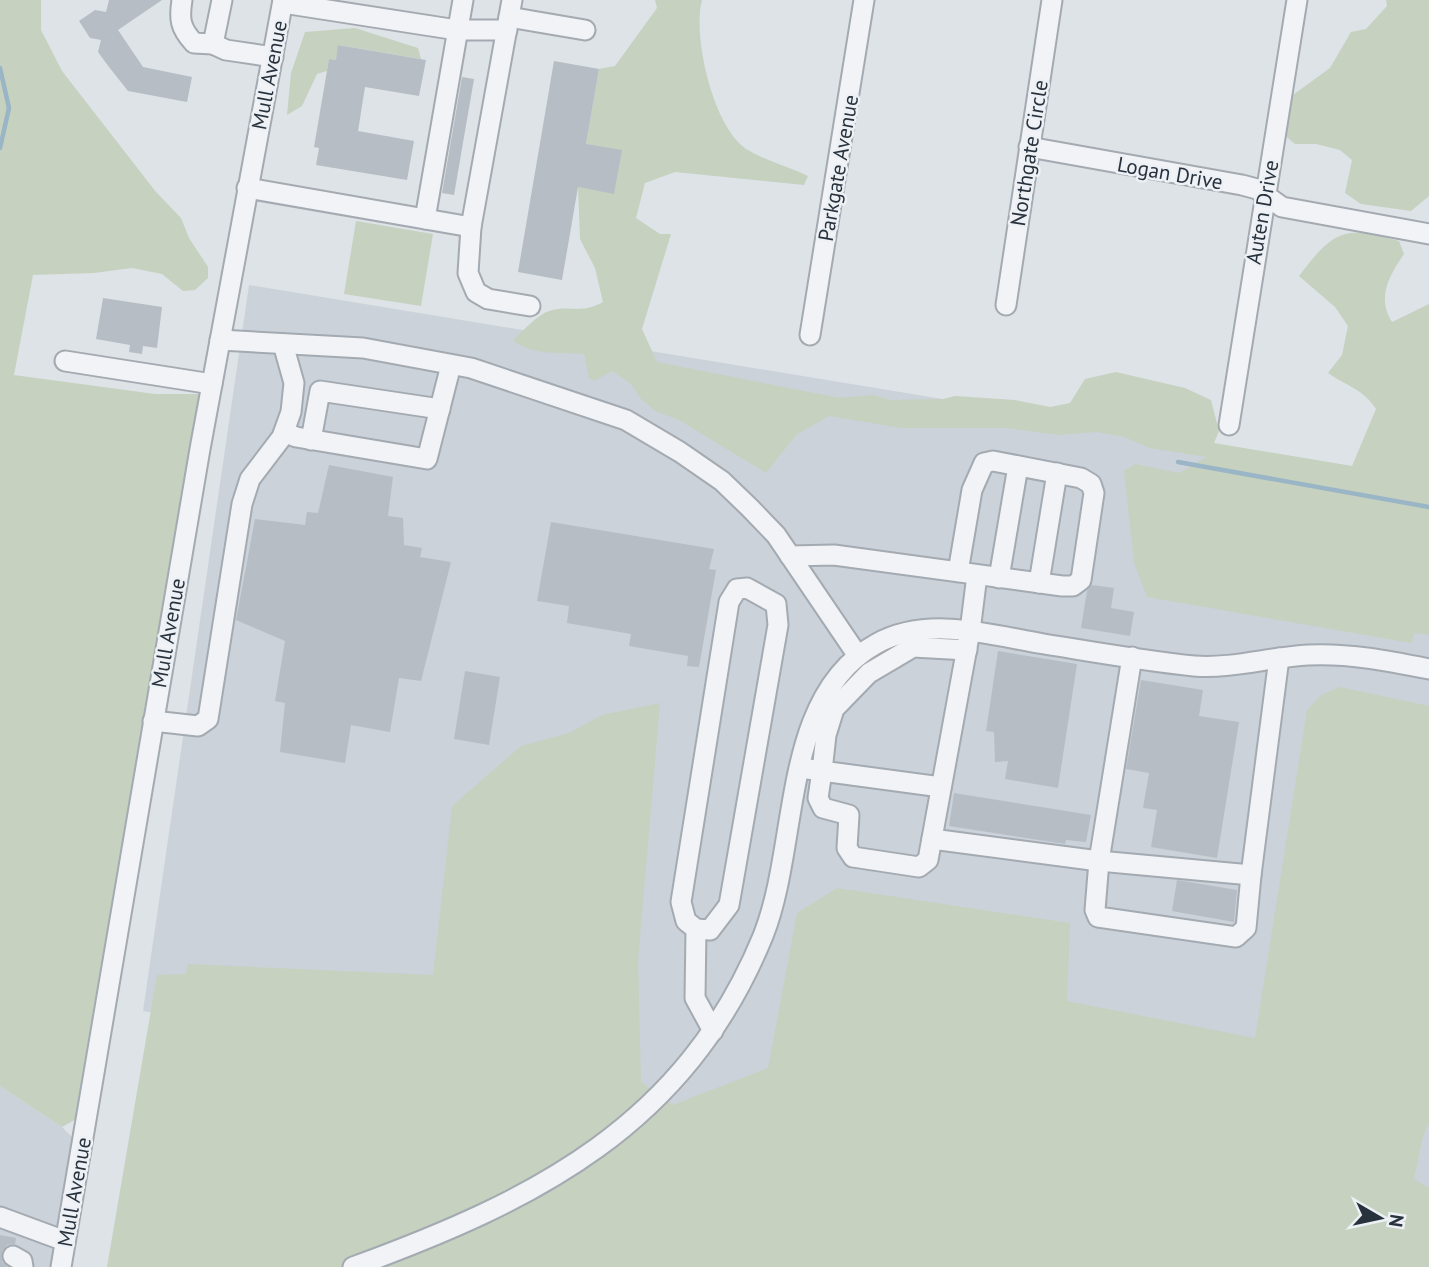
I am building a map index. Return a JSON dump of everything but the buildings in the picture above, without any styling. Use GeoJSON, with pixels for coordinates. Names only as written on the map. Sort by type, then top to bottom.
{"type":"FeatureCollection","features":[{"type":"Feature","properties":{"kind":"street"},"geometry":{"type":"LineString","coordinates":[[183,0],[179,16],[183,31],[194,43],[213,44],[226,50],[273,57]]}},
{"type":"Feature","properties":{"kind":"street"},"geometry":{"type":"LineString","coordinates":[[213,44],[222,0]]}},
{"type":"Feature","properties":{"kind":"street"},"geometry":{"type":"LineString","coordinates":[[425,219],[463,0]]}},
{"type":"Feature","properties":{"kind":"street","name":"Parkgate Avenue"},"geometry":{"type":"LineString","coordinates":[[810,335],[864,0]]}},
{"type":"Feature","properties":{"kind":"street","name":"Northgate Circle"},"geometry":{"type":"LineString","coordinates":[[1006,305],[1052,0]]}},
{"type":"Feature","properties":{"kind":"street","name":"Auten Drive"},"geometry":{"type":"LineString","coordinates":[[1229,425],[1297,0]]}},
{"type":"Feature","properties":{"kind":"street"},"geometry":{"type":"LineString","coordinates":[[283,1],[457,30],[509,16],[585,30]]}},
{"type":"Feature","properties":{"kind":"street","name":"Mull Avenue"},"geometry":{"type":"LineString","coordinates":[[61,1267],[212,384],[283,1]]}},
{"type":"Feature","properties":{"kind":"street"},"geometry":{"type":"LineString","coordinates":[[509,16],[471,227],[468,273],[476,292],[488,299],[530,306]]}},
{"type":"Feature","properties":{"kind":"street","name":"Logan Drive"},"geometry":{"type":"LineString","coordinates":[[1030,147],[1242,185],[1265,194],[1282,207],[1429,234]]}},
{"type":"Feature","properties":{"kind":"street"},"geometry":{"type":"LineString","coordinates":[[247,188],[471,227]]}},
{"type":"Feature","properties":{"kind":"street"},"geometry":{"type":"LineString","coordinates":[[220,340],[363,348],[471,368],[626,420],[722,481],[776,535],[858,656]]}},
{"type":"Feature","properties":{"kind":"street"},"geometry":{"type":"LineString","coordinates":[[153,721],[198,726],[208,719],[242,504],[250,479],[284,432],[291,412],[295,383],[283,344]]}},
{"type":"Feature","properties":{"kind":"street"},"geometry":{"type":"LineString","coordinates":[[65,361],[212,384]]}},
{"type":"Feature","properties":{"kind":"street"},"geometry":{"type":"LineString","coordinates":[[284,432],[311,440],[427,458],[451,365]]}},
{"type":"Feature","properties":{"kind":"street"},"geometry":{"type":"LineString","coordinates":[[311,440],[320,391],[440,409]]}},
{"type":"Feature","properties":{"kind":"street"},"geometry":{"type":"LineString","coordinates":[[790,556],[834,555],[968,574],[1073,586],[1081,580],[1094,493],[1091,484],[1082,478],[993,461],[984,463],[976,476],[968,574],[968,641],[928,860],[919,867],[853,857],[847,848],[849,815],[823,808],[818,798],[826,734],[834,709],[869,673],[913,647],[968,641],[1198,666],[1305,655],[1363,656],[1429,668]]}},
{"type":"Feature","properties":{"kind":"street"},"geometry":{"type":"LineString","coordinates":[[999,578],[1018,466]]}},
{"type":"Feature","properties":{"kind":"street"},"geometry":{"type":"LineString","coordinates":[[1039,583],[1057,473]]}},
{"type":"Feature","properties":{"kind":"street"},"geometry":{"type":"LineString","coordinates":[[747,588],[776,604],[778,625],[729,905],[710,930],[696,929],[686,921],[681,902],[729,602],[737,589],[747,588]]}},
{"type":"Feature","properties":{"kind":"street"},"geometry":{"type":"LineString","coordinates":[[353,1267],[502,1204],[594,1153],[658,1099],[713,1031],[764,934],[782,872],[810,721],[828,687],[858,656],[875,644],[898,634],[948,628],[968,641]]}},
{"type":"Feature","properties":{"kind":"street"},"geometry":{"type":"LineString","coordinates":[[1132,657],[1099,861],[1095,910],[1098,917],[1237,937],[1246,928],[1279,659]]}},
{"type":"Feature","properties":{"kind":"street"},"geometry":{"type":"LineString","coordinates":[[801,768],[941,787]]}},
{"type":"Feature","properties":{"kind":"street"},"geometry":{"type":"LineString","coordinates":[[932,839],[1099,861],[1251,875]]}},
{"type":"Feature","properties":{"kind":"street"},"geometry":{"type":"LineString","coordinates":[[696,929],[695,998],[713,1031]]}},
{"type":"Feature","properties":{"kind":"street"},"geometry":{"type":"LineString","coordinates":[[0,1217],[65,1241]]}},
{"type":"Feature","properties":{"kind":"shaded area"},"geometry":{"type":"Polygon","coordinates":[[[249,285],[1429,479],[1429,1239],[143,1011],[249,285]]]}},
{"type":"Feature","properties":{"kind":"shaded area"},"geometry":{"type":"Polygon","coordinates":[[[0,1086],[62,1127],[82,1147],[61,1267],[0,1267],[0,1086]]]}},
{"type":"Feature","properties":{"kind":"green space"},"geometry":{"type":"Polygon","coordinates":[[[0,0],[41,0],[41,30],[62,71],[156,192],[181,218],[189,238],[208,267],[208,278],[195,290],[183,291],[162,274],[132,268],[94,273],[33,275],[14,375],[155,394],[200,394],[78,1118],[62,1127],[0,1086],[0,0]]]}},
{"type":"Feature","properties":{"kind":"green space"},"geometry":{"type":"Polygon","coordinates":[[[655,0],[702,0],[700,36],[703,58],[708,81],[725,123],[748,150],[808,176],[804,185],[675,172],[645,183],[636,218],[660,234],[671,234],[642,329],[657,362],[840,398],[874,395],[890,400],[943,399],[955,396],[1015,400],[1050,407],[1070,403],[1085,379],[1116,372],[1185,388],[1211,400],[1219,431],[1214,443],[1352,466],[1376,409],[1360,392],[1328,373],[1342,355],[1348,326],[1335,307],[1299,276],[1322,249],[1342,235],[1365,233],[1399,241],[1404,254],[1387,286],[1387,313],[1392,322],[1429,304],[1429,635],[1414,633],[1411,643],[1147,597],[1134,563],[1124,471],[1135,464],[1180,473],[1206,457],[1150,448],[1124,437],[1096,432],[1058,435],[1006,428],[902,428],[829,416],[796,435],[766,473],[679,420],[655,411],[641,399],[631,384],[612,371],[594,381],[589,378],[584,354],[537,351],[513,340],[544,313],[564,308],[588,308],[603,302],[595,268],[580,239],[578,187],[614,193],[586,144],[599,69],[615,66],[657,8],[655,0]]]}},
{"type":"Feature","properties":{"kind":"green space"},"geometry":{"type":"Polygon","coordinates":[[[1386,0],[1429,0],[1429,196],[1411,211],[1361,204],[1345,193],[1352,160],[1340,150],[1316,144],[1295,144],[1282,133],[1286,100],[1330,68],[1351,32],[1366,29],[1387,6],[1386,0]]]}},
{"type":"Feature","properties":{"kind":"green space"},"geometry":{"type":"Polygon","coordinates":[[[355,28],[418,48],[421,59],[339,45],[336,60],[329,59],[327,71],[317,74],[302,106],[287,115],[291,73],[305,32],[355,28]]]}},
{"type":"Feature","properties":{"kind":"green space"},"geometry":{"type":"Polygon","coordinates":[[[356,221],[433,234],[421,306],[344,294],[356,221]]]}},
{"type":"Feature","properties":{"kind":"green space"},"geometry":{"type":"Polygon","coordinates":[[[1340,687],[1429,706],[1429,1124],[1423,1136],[1414,1179],[1429,1188],[1429,1267],[107,1267],[157,975],[186,974],[188,964],[433,975],[452,806],[521,746],[569,733],[602,715],[660,703],[638,961],[641,1082],[673,1105],[768,1068],[797,913],[837,888],[1070,923],[1067,1001],[1255,1038],[1307,710],[1321,695],[1340,687]]]}},
{"type":"Feature","properties":{"kind":"waterway"},"geometry":{"type":"LineString","coordinates":[[0,68],[9,108],[0,148]]}},
{"type":"Feature","properties":{"kind":"waterway"},"geometry":{"type":"LineString","coordinates":[[1178,462],[1429,507]]}}]}
